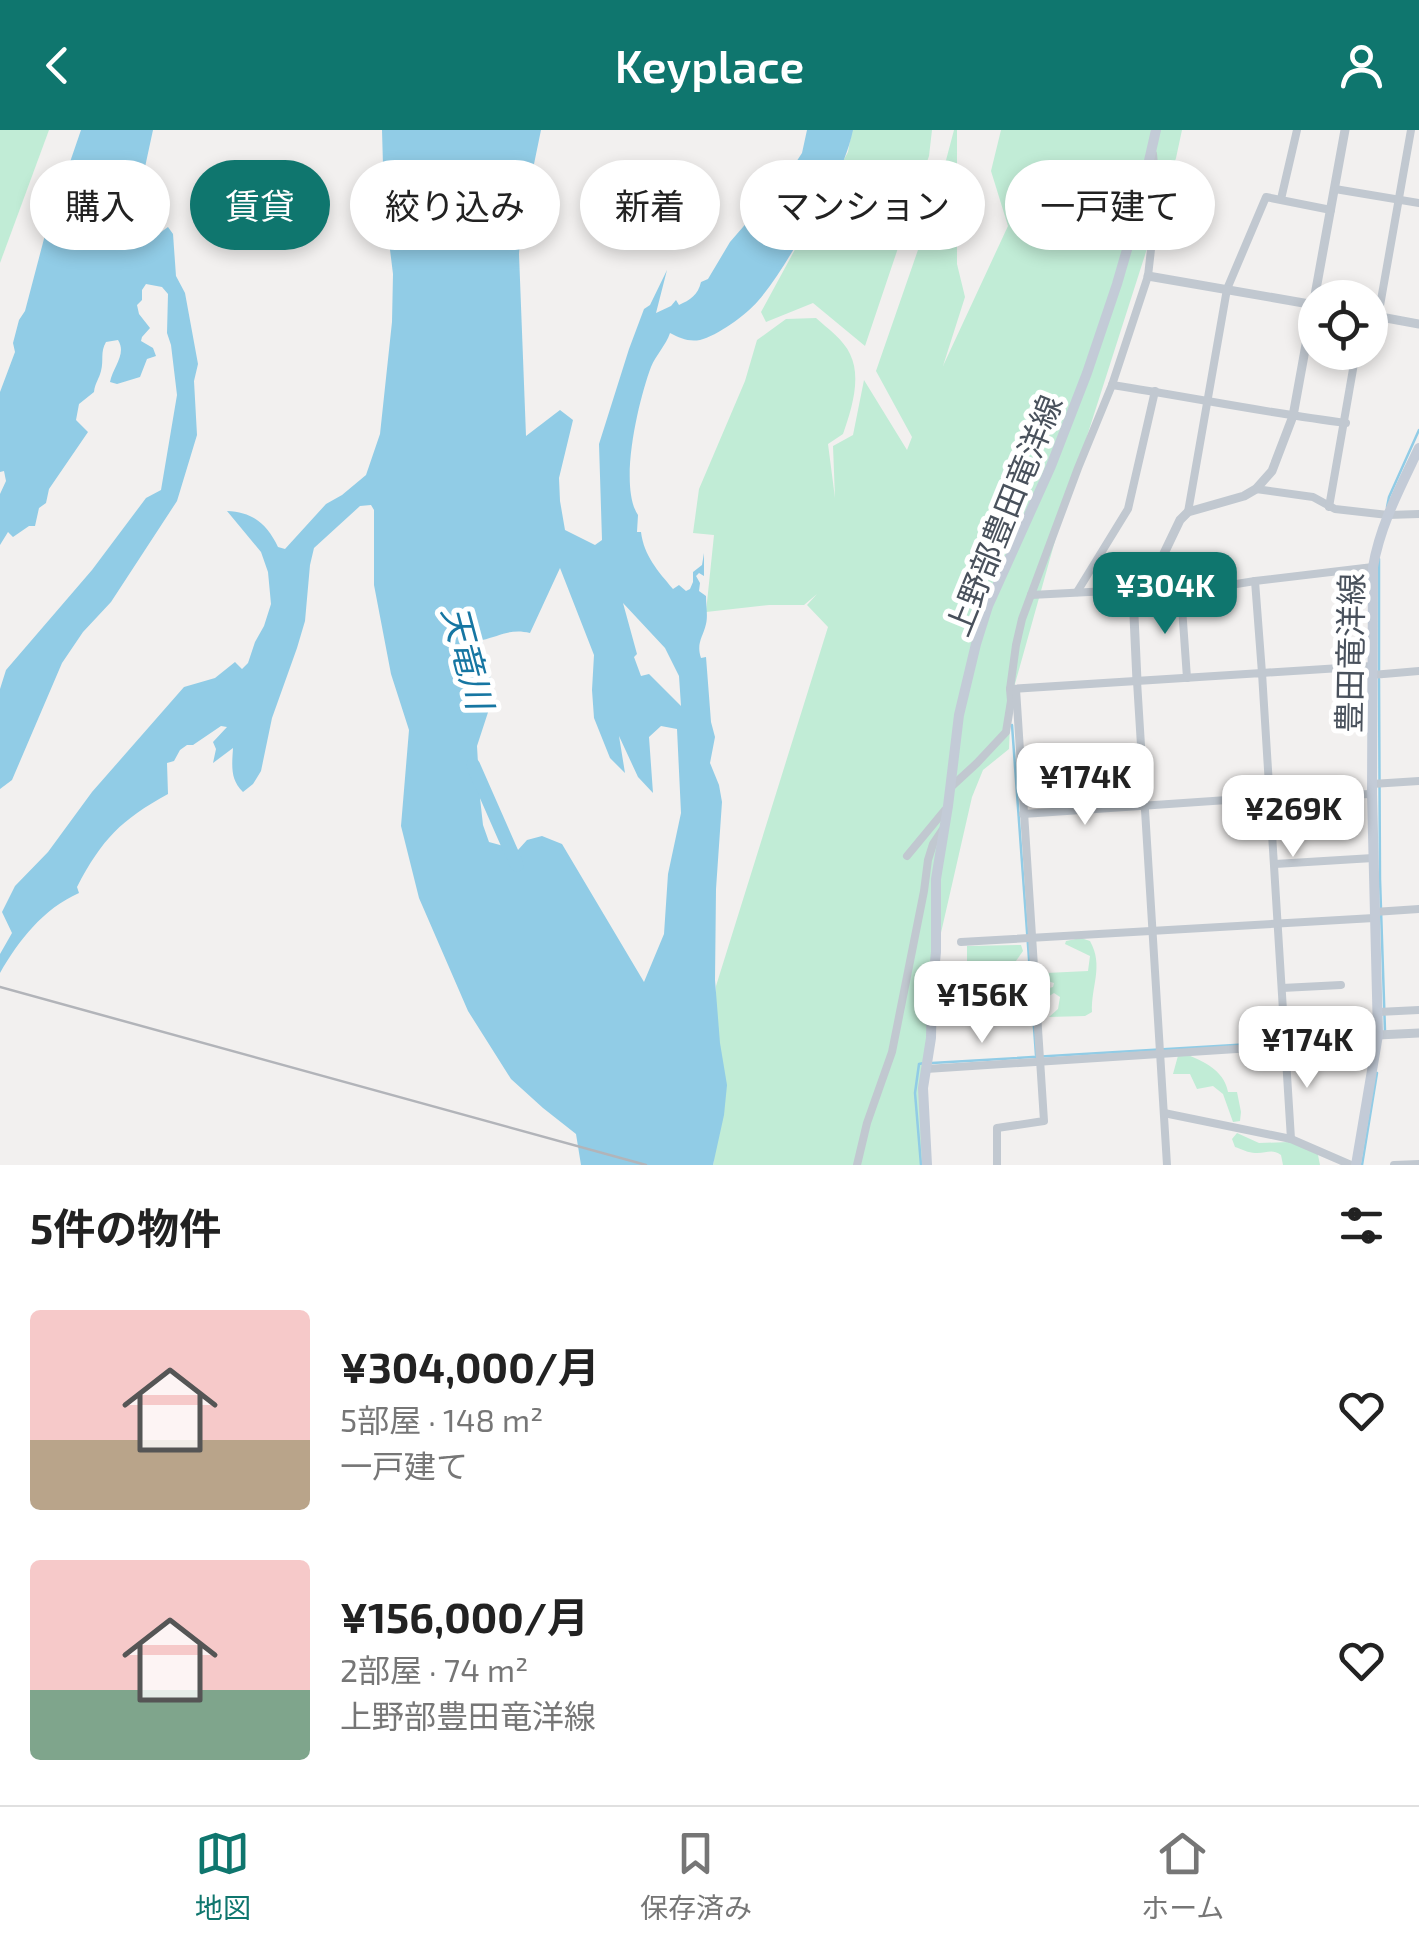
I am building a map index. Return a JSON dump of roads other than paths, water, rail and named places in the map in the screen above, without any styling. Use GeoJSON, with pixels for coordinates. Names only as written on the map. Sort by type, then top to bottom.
{"type":"FeatureCollection","features":[{"type":"Feature","properties":{"kind":"main road","name":"上野部豊田竜洋線"},"geometry":{"type":"LineString","coordinates":[[927,1165],[923,1088],[936,952],[936,878],[959,714],[988,606],[1051,466],[1087,373],[1117,284],[1156,130]]}},
{"type":"Feature","properties":{"kind":"main road","name":"豊田竜洋線"},"geometry":{"type":"LineString","coordinates":[[1353,1165],[1377,1037],[1378,1012],[1372,789],[1373,567],[1388,515],[1419,448]]}},
{"type":"Feature","properties":{"kind":"street"},"geometry":{"type":"LineString","coordinates":[[1281,199],[1297,130]]}},
{"type":"Feature","properties":{"kind":"street"},"geometry":{"type":"LineString","coordinates":[[1318,280],[1345,130]]}},
{"type":"Feature","properties":{"kind":"street"},"geometry":{"type":"LineString","coordinates":[[1381,280],[1411,130]]}},
{"type":"Feature","properties":{"kind":"street"},"geometry":{"type":"LineString","coordinates":[[951,786],[1006,732],[1016,645],[1031,595],[1112,385],[1148,276],[1156,185],[1152,146]]}},
{"type":"Feature","properties":{"kind":"street"},"geometry":{"type":"LineString","coordinates":[[1335,188],[1419,203]]}},
{"type":"Feature","properties":{"kind":"street"},"geometry":{"type":"LineString","coordinates":[[1188,512],[1227,289],[1266,197],[1331,210]]}},
{"type":"Feature","properties":{"kind":"street"},"geometry":{"type":"LineString","coordinates":[[1148,276],[1298,302]]}},
{"type":"Feature","properties":{"kind":"street"},"geometry":{"type":"LineString","coordinates":[[1388,318],[1419,324]]}},
{"type":"Feature","properties":{"kind":"street"},"geometry":{"type":"LineString","coordinates":[[1168,1165],[1134,616],[1180,520],[1188,512],[1244,496],[1272,471],[1293,416],[1302,370]]}},
{"type":"Feature","properties":{"kind":"street"},"geometry":{"type":"LineString","coordinates":[[1330,507],[1353,370]]}},
{"type":"Feature","properties":{"kind":"street"},"geometry":{"type":"LineString","coordinates":[[1112,385],[1346,422]]}},
{"type":"Feature","properties":{"kind":"street"},"geometry":{"type":"LineString","coordinates":[[1077,592],[1128,509],[1155,391]]}},
{"type":"Feature","properties":{"kind":"street"},"geometry":{"type":"LineString","coordinates":[[1256,489],[1312,498],[1330,507],[1388,515],[1419,514]]}},
{"type":"Feature","properties":{"kind":"street"},"geometry":{"type":"LineString","coordinates":[[1031,595],[1147,589],[1181,593],[1373,567]]}},
{"type":"Feature","properties":{"kind":"street"},"geometry":{"type":"LineString","coordinates":[[1256,581],[1291,1139]]}},
{"type":"Feature","properties":{"kind":"street"},"geometry":{"type":"LineString","coordinates":[[1181,593],[1187,678]]}},
{"type":"Feature","properties":{"kind":"street"},"geometry":{"type":"LineString","coordinates":[[1013,689],[1262,673],[1419,672]]}},
{"type":"Feature","properties":{"kind":"street"},"geometry":{"type":"LineString","coordinates":[[998,1165],[997,1128],[1044,1121],[1013,689]]}},
{"type":"Feature","properties":{"kind":"street"},"geometry":{"type":"LineString","coordinates":[[1023,814],[1271,798],[1419,781]]}},
{"type":"Feature","properties":{"kind":"street"},"geometry":{"type":"LineString","coordinates":[[906,856],[948,806]]}},
{"type":"Feature","properties":{"kind":"street"},"geometry":{"type":"LineString","coordinates":[[858,1165],[892,1052],[928,860],[943,829]]}},
{"type":"Feature","properties":{"kind":"street"},"geometry":{"type":"LineString","coordinates":[[1275,864],[1373,858]]}},
{"type":"Feature","properties":{"kind":"street"},"geometry":{"type":"LineString","coordinates":[[962,942],[1278,924],[1419,909]]}},
{"type":"Feature","properties":{"kind":"street"},"geometry":{"type":"LineString","coordinates":[[1282,988],[1342,985]]}},
{"type":"Feature","properties":{"kind":"street"},"geometry":{"type":"LineString","coordinates":[[1378,1012],[1419,1010]]}},
{"type":"Feature","properties":{"kind":"street"},"geometry":{"type":"LineString","coordinates":[[926,1069],[1419,1034]]}},
{"type":"Feature","properties":{"kind":"street"},"geometry":{"type":"LineString","coordinates":[[1164,1113],[1291,1139],[1353,1165]]}},
{"type":"Feature","properties":{"kind":"street"},"geometry":{"type":"LineString","coordinates":[[1394,1165],[1419,1164]]}},
{"type":"Feature","properties":{"kind":"water"},"geometry":{"type":"Polygon","coordinates":[[[81,130],[153,130],[147,160],[71,160],[81,130]]]}},
{"type":"Feature","properties":{"kind":"water"},"geometry":{"type":"Polygon","coordinates":[[[382,130],[541,130],[535,160],[383,160],[382,130]]]}},
{"type":"Feature","properties":{"kind":"water"},"geometry":{"type":"Polygon","coordinates":[[[807,130],[853,130],[844,160],[797,160],[807,130]]]}},
{"type":"Feature","properties":{"kind":"water"},"geometry":{"type":"Polygon","coordinates":[[[170,230],[176,276],[185,293],[198,364],[194,381],[197,435],[177,501],[111,602],[83,632],[62,663],[12,780],[0,789],[0,689],[6,670],[92,570],[146,498],[161,490],[177,395],[167,333],[168,294],[162,287],[146,284],[137,305],[150,328],[141,341],[153,348],[156,356],[147,359],[140,377],[117,384],[110,382],[120,345],[118,340],[106,342],[94,392],[79,404],[76,420],[88,432],[49,489],[35,526],[13,537],[8,532],[0,545],[0,494],[6,481],[4,471],[0,472],[0,392],[15,352],[13,343],[19,320],[25,311],[41,250],[170,250],[170,230]]]}},
{"type":"Feature","properties":{"kind":"water"},"geometry":{"type":"Polygon","coordinates":[[[740,230],[740,250],[793,250],[758,301],[731,324],[700,340],[670,333],[651,367],[641,399],[630,463],[637,532],[641,532],[652,563],[673,589],[679,585],[686,591],[690,589],[693,572],[702,565],[704,553],[704,576],[696,576],[699,591],[706,596],[707,621],[699,648],[701,658],[706,657],[715,737],[710,763],[722,802],[715,980],[727,1085],[713,1165],[581,1165],[576,1134],[511,1079],[468,1011],[419,898],[401,826],[409,730],[391,674],[374,585],[371,505],[360,506],[314,548],[305,621],[272,718],[261,771],[253,784],[243,792],[236,782],[233,748],[213,763],[213,742],[227,727],[221,726],[180,750],[174,761],[167,763],[168,794],[114,832],[86,870],[77,887],[79,893],[33,927],[0,973],[0,954],[12,933],[2,912],[15,886],[48,852],[92,792],[184,687],[215,678],[235,662],[242,669],[248,663],[271,604],[268,572],[261,552],[227,511],[258,521],[278,547],[285,549],[326,504],[366,475],[380,434],[393,274],[390,250],[519,250],[526,436],[560,410],[573,420],[559,478],[565,530],[595,545],[602,540],[599,444],[644,309],[650,305],[667,270],[656,313],[676,300],[679,305],[690,299],[740,230]],[[560,568],[530,633],[511,632],[482,640],[494,694],[477,746],[483,825],[489,842],[518,850],[527,840],[542,836],[562,844],[644,982],[664,934],[668,874],[681,813],[677,729],[661,726],[649,737],[653,793],[638,777],[619,736],[625,773],[610,758],[594,718],[594,655],[560,568]],[[623,603],[641,676],[649,674],[681,706],[679,676],[665,648],[623,603]]]}},
{"type":"Feature","properties":{"kind":"waterway"},"geometry":{"type":"LineString","coordinates":[[1387,507],[1419,430]]}},
{"type":"Feature","properties":{"kind":"waterway"},"geometry":{"type":"LineString","coordinates":[[1379,559],[1379,671]]}},
{"type":"Feature","properties":{"kind":"waterway"},"geometry":{"type":"LineString","coordinates":[[1379,679],[1385,1031]]}},
{"type":"Feature","properties":{"kind":"waterway"},"geometry":{"type":"LineString","coordinates":[[1012,725],[1036,1055]]}},
{"type":"Feature","properties":{"kind":"waterway","name":"天竜川"},"geometry":{"type":"LineString","coordinates":[[473,765],[517,865]]}},
{"type":"Feature","properties":{"kind":"waterway"},"geometry":{"type":"LineString","coordinates":[[932,1063],[1268,1043]]}},
{"type":"Feature","properties":{"kind":"waterway"},"geometry":{"type":"LineString","coordinates":[[921,1165],[915,1093],[919,1064],[924,1063]]}},
{"type":"Feature","properties":{"kind":"waterway"},"geometry":{"type":"LineString","coordinates":[[1362,1165],[1377,1073]]}},
{"type":"Feature","properties":{"kind":"railway"},"geometry":{"type":"LineString","coordinates":[[0,987],[646,1165]]}}]}
